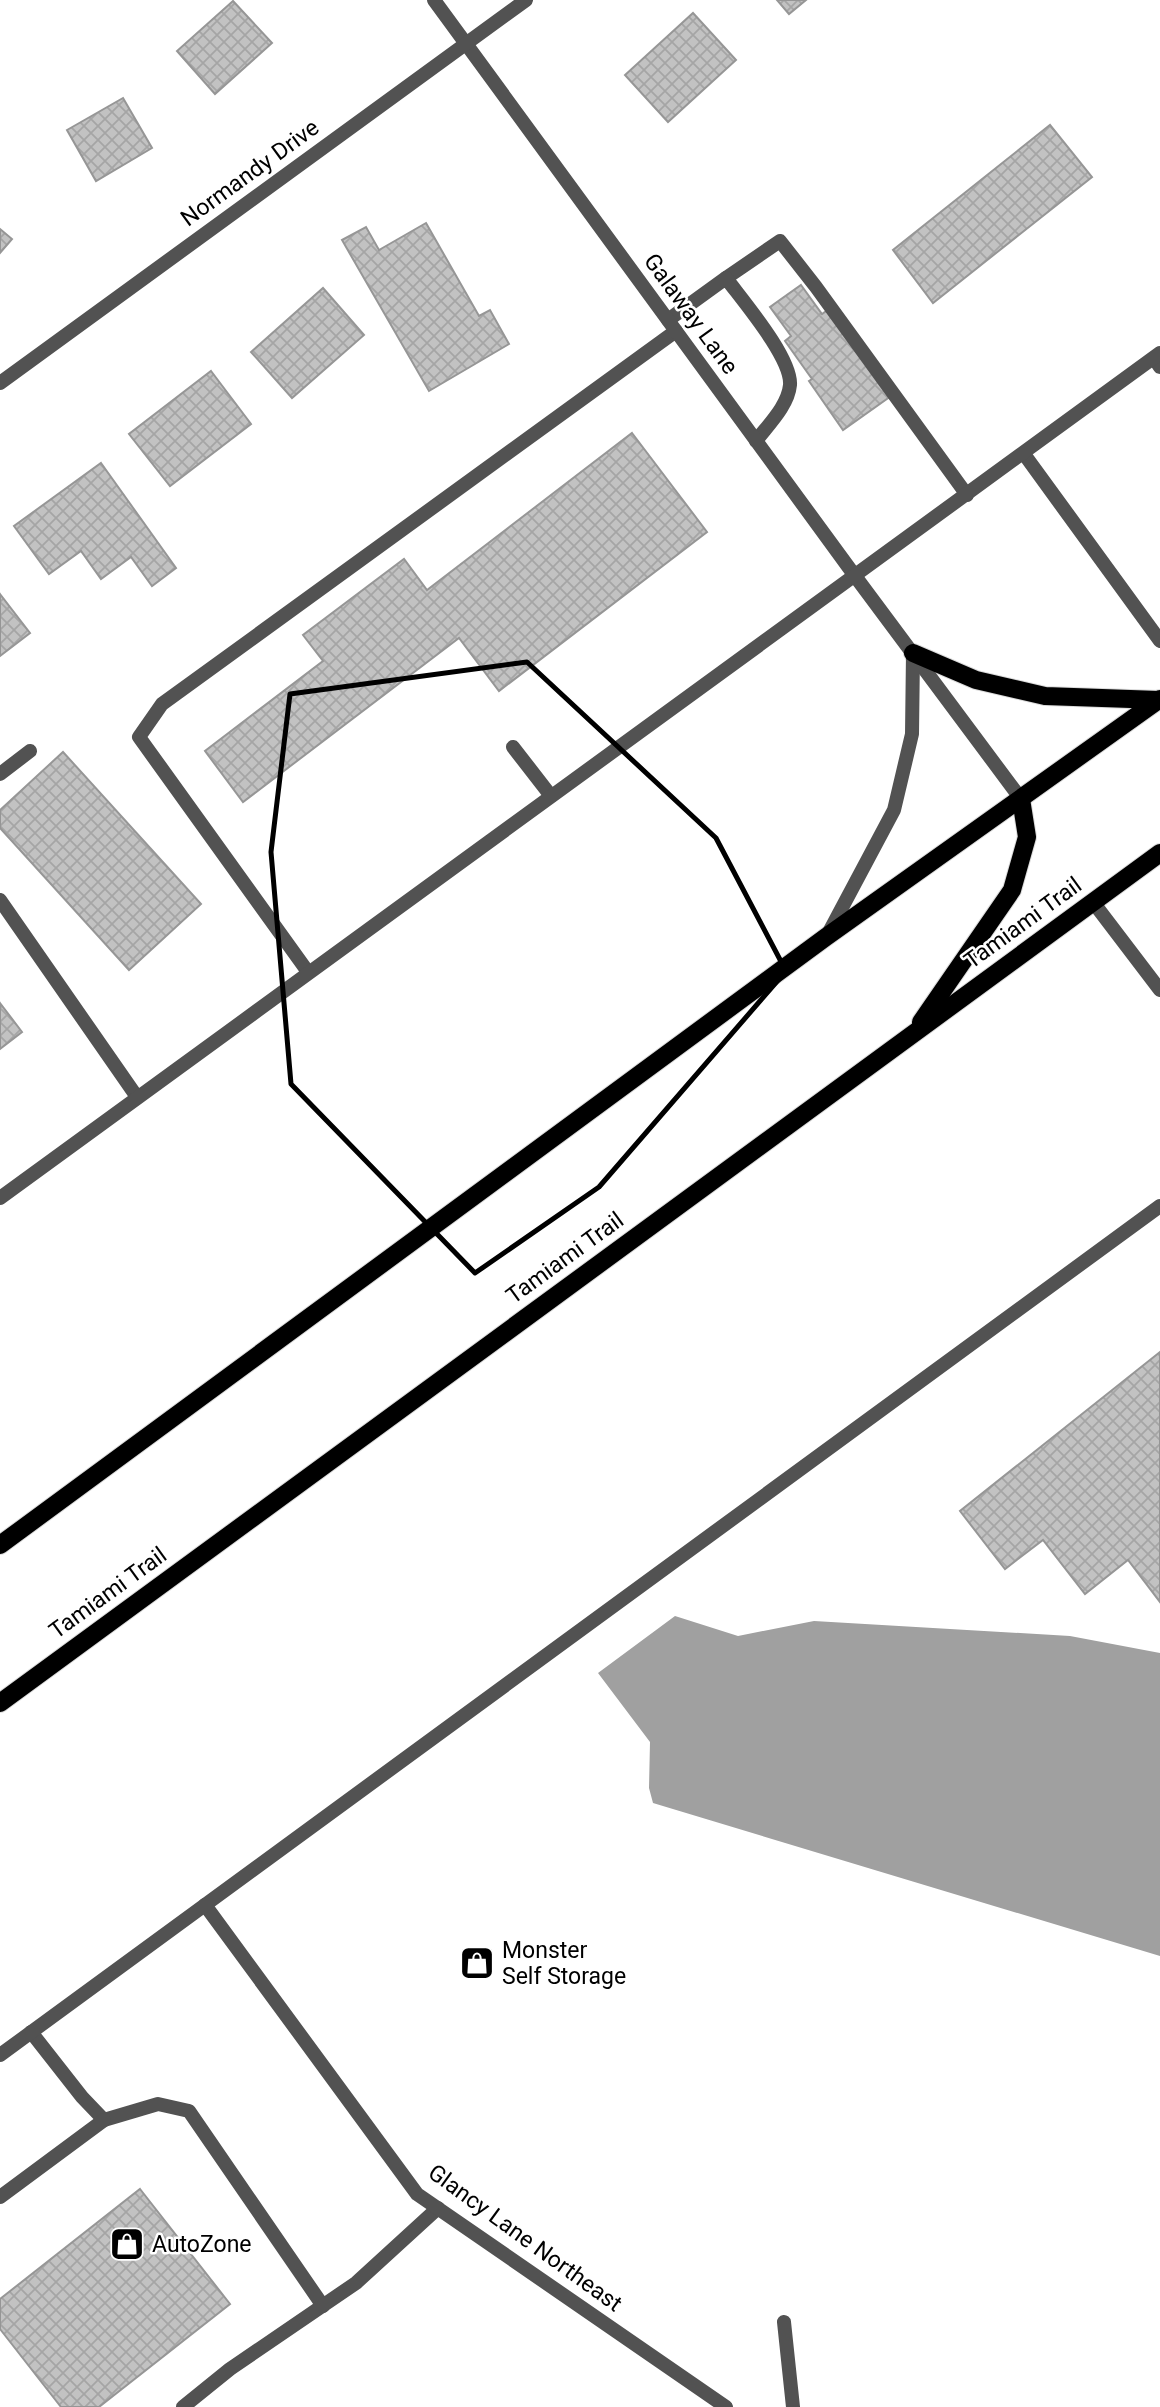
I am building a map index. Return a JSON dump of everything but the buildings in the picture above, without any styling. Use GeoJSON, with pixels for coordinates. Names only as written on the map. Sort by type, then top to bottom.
{"type":"FeatureCollection","features":[{"type":"Feature","properties":{"kind":"main road"},"geometry":{"type":"LineString","coordinates":[[913,653],[976,680],[1045,696],[1160,699]]}},
{"type":"Feature","properties":{"kind":"main road"},"geometry":{"type":"LineString","coordinates":[[0,1545],[826,937],[1160,699]]}},
{"type":"Feature","properties":{"kind":"main road"},"geometry":{"type":"LineString","coordinates":[[913,1033],[1012,890],[1027,837],[1021,799]]}},
{"type":"Feature","properties":{"kind":"main road","name":"Tamiami Trail"},"geometry":{"type":"LineString","coordinates":[[0,1703],[1160,853]]}},
{"type":"Feature","properties":{"kind":"street","name":"Galaway Lane"},"geometry":{"type":"LineString","coordinates":[[434,0],[1021,799]]}},
{"type":"Feature","properties":{"kind":"street","name":"Normandy Drive"},"geometry":{"type":"LineString","coordinates":[[0,383],[526,0]]}},
{"type":"Feature","properties":{"kind":"street"},"geometry":{"type":"LineString","coordinates":[[308,972],[139,737],[162,704],[672,326],[726,278],[780,241],[967,495]]}},
{"type":"Feature","properties":{"kind":"street"},"geometry":{"type":"LineString","coordinates":[[726,278],[779,350],[790,384],[783,405],[757,441]]}},
{"type":"Feature","properties":{"kind":"street"},"geometry":{"type":"LineString","coordinates":[[0,1198],[308,972],[1158,359]]}},
{"type":"Feature","properties":{"kind":"street"},"geometry":{"type":"LineString","coordinates":[[1024,454],[1160,641]]}},
{"type":"Feature","properties":{"kind":"street"},"geometry":{"type":"LineString","coordinates":[[826,937],[894,810],[912,734],[913,653]]}},
{"type":"Feature","properties":{"kind":"street"},"geometry":{"type":"LineString","coordinates":[[513,747],[551,796]]}},
{"type":"Feature","properties":{"kind":"street"},"geometry":{"type":"LineString","coordinates":[[0,774],[30,751]]}},
{"type":"Feature","properties":{"kind":"street"},"geometry":{"type":"LineString","coordinates":[[0,900],[137,1097]]}},
{"type":"Feature","properties":{"kind":"street"},"geometry":{"type":"LineString","coordinates":[[1093,902],[1160,990]]}},
{"type":"Feature","properties":{"kind":"street"},"geometry":{"type":"LineString","coordinates":[[0,2054],[1160,1206]]}},
{"type":"Feature","properties":{"kind":"street","name":"Glancy Lane Northeast"},"geometry":{"type":"LineString","coordinates":[[205,1905],[417,2194],[726,2407]]}},
{"type":"Feature","properties":{"kind":"street"},"geometry":{"type":"LineString","coordinates":[[31,2032],[82,2097],[104,2120]]}},
{"type":"Feature","properties":{"kind":"street"},"geometry":{"type":"LineString","coordinates":[[0,2197],[104,2120],[158,2104],[189,2111],[323,2306]]}},
{"type":"Feature","properties":{"kind":"street"},"geometry":{"type":"LineString","coordinates":[[183,2407],[230,2369],[356,2283],[438,2208]]}},
{"type":"Feature","properties":{"kind":"street"},"geometry":{"type":"LineString","coordinates":[[784,2322],[793,2407]]}},
{"type":"Feature","properties":{"kind":"highlighted area"},"geometry":{"type":"Polygon","coordinates":[[[527,662],[716,838],[786,971],[599,1187],[475,1273],[291,1084],[271,852],[290,694],[527,662]]]}},
{"type":"Feature","properties":{"kind":"shaded area"},"geometry":{"type":"Polygon","coordinates":[[[675,1616],[738,1636],[814,1621],[1070,1636],[1160,1653],[1160,1956],[653,1803],[649,1788],[650,1742],[598,1673],[675,1616]]]}},
{"type":"Feature","properties":{"kind":"place","name":"Monster Self Storage"},"geometry":{"type":"Point","coordinates":[477,1963]}},
{"type":"Feature","properties":{"kind":"place","name":"AutoZone"},"geometry":{"type":"Point","coordinates":[127,2244]}}]}
